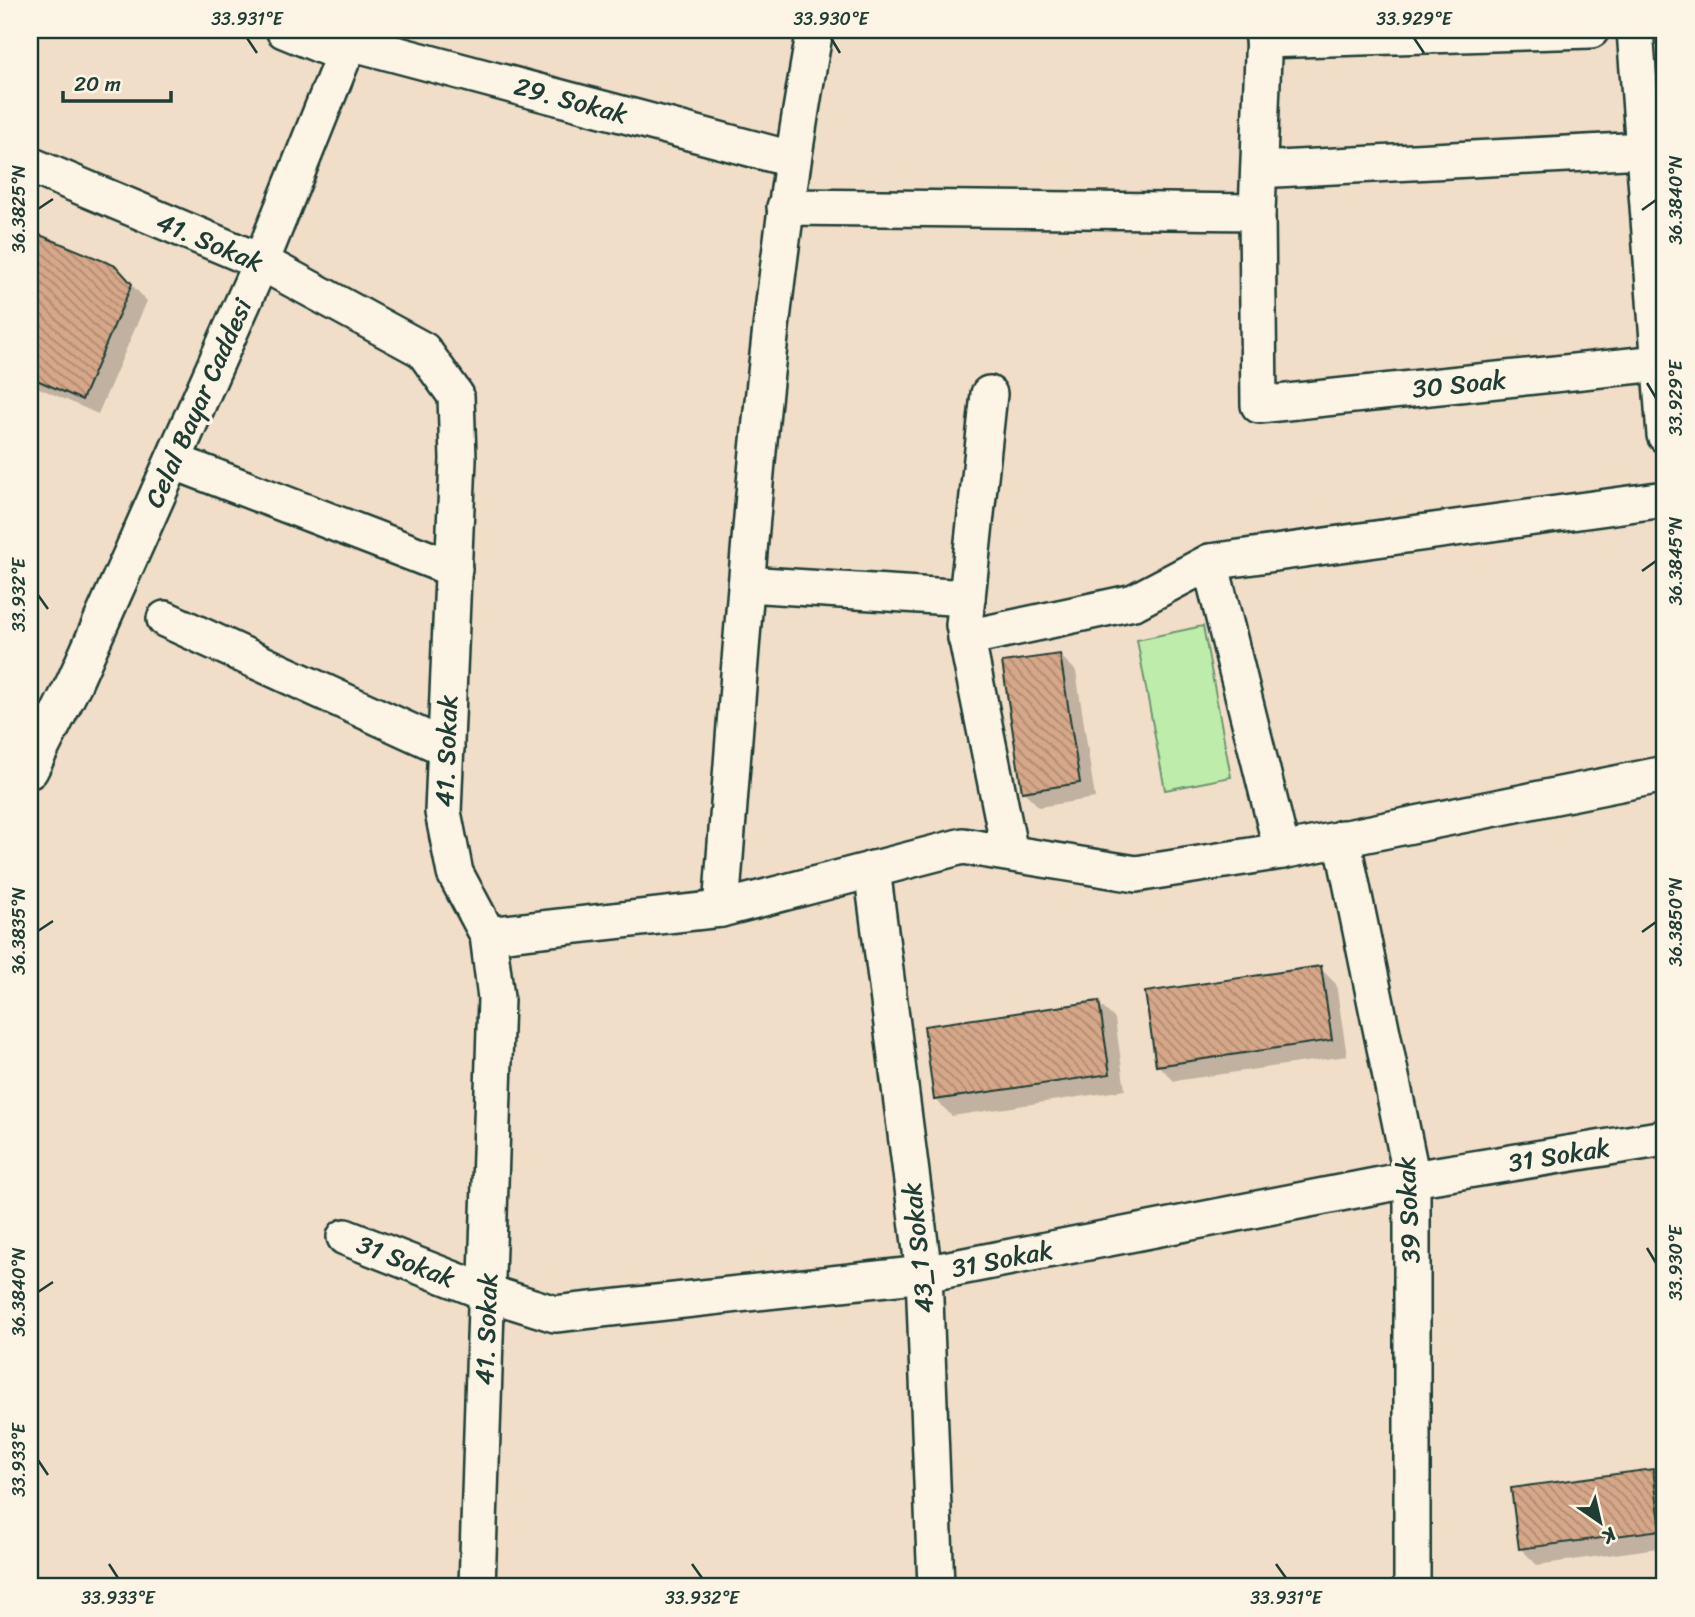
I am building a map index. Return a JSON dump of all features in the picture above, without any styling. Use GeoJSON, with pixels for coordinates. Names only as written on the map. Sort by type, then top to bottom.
{"type":"FeatureCollection","features":[{"type":"Feature","properties":{"kind":"street","name":"29. Sokak"},"geometry":{"type":"LineString","coordinates":[[284,30],[349,42],[792,159]]}},
{"type":"Feature","properties":{"kind":"street"},"geometry":{"type":"LineString","coordinates":[[721,909],[766,349],[792,159],[815,30]]}},
{"type":"Feature","properties":{"kind":"street"},"geometry":{"type":"LineString","coordinates":[[785,207],[1257,212],[1264,35],[1591,30]]}},
{"type":"Feature","properties":{"kind":"street"},"geometry":{"type":"LineString","coordinates":[[1635,30],[1665,435]]}},
{"type":"Feature","properties":{"kind":"street","name":"Celal Bayar Caddesi"},"geometry":{"type":"LineString","coordinates":[[30,770],[75,683],[261,262],[349,42]]}},
{"type":"Feature","properties":{"kind":"street"},"geometry":{"type":"LineString","coordinates":[[1259,170],[1644,150]]}},
{"type":"Feature","properties":{"kind":"street","name":"41. Sokak"},"geometry":{"type":"LineString","coordinates":[[30,165],[261,262],[422,350],[456,396],[458,459],[443,813],[455,873],[488,935],[496,998],[477,1587]]}},
{"type":"Feature","properties":{"kind":"street","name":"30 Soak"},"geometry":{"type":"LineString","coordinates":[[1257,212],[1259,405],[1661,375]]}},
{"type":"Feature","properties":{"kind":"street"},"geometry":{"type":"LineString","coordinates":[[989,394],[964,625],[1010,853]]}},
{"type":"Feature","properties":{"kind":"street"},"geometry":{"type":"LineString","coordinates":[[173,461],[454,569]]}},
{"type":"Feature","properties":{"kind":"street"},"geometry":{"type":"LineString","coordinates":[[966,638],[1134,602],[1210,562],[1665,499]]}},
{"type":"Feature","properties":{"kind":"street"},"geometry":{"type":"LineString","coordinates":[[1210,562],[1282,850]]}},
{"type":"Feature","properties":{"kind":"street"},"geometry":{"type":"LineString","coordinates":[[747,584],[967,598]]}},
{"type":"Feature","properties":{"kind":"street"},"geometry":{"type":"LineString","coordinates":[[165,619],[446,748]]}},
{"type":"Feature","properties":{"kind":"street"},"geometry":{"type":"LineString","coordinates":[[488,935],[721,909],[963,846],[1136,874],[1282,850],[1665,774]]}},
{"type":"Feature","properties":{"kind":"street","name":"39 Sokak"},"geometry":{"type":"LineString","coordinates":[[1342,838],[1412,1179],[1412,1587]]}},
{"type":"Feature","properties":{"kind":"street","name":"43_1 Sokak"},"geometry":{"type":"LineString","coordinates":[[872,869],[924,1274],[936,1587]]}},
{"type":"Feature","properties":{"kind":"street","name":"31 Sokak"},"geometry":{"type":"LineString","coordinates":[[345,1237],[488,1293],[555,1314],[924,1274],[1412,1179],[1665,1138]]}},
{"type":"Feature","properties":{"kind":"green space"},"geometry":{"type":"Polygon","coordinates":[[[1203,626],[1231,777],[1165,790],[1137,640],[1203,626]]]}},
{"type":"Feature","properties":{"kind":"building"},"geometry":{"type":"Polygon","coordinates":[[[30,231],[116,266],[132,284],[82,400],[30,377],[30,231]]]}},
{"type":"Feature","properties":{"kind":"building"},"geometry":{"type":"Polygon","coordinates":[[[1060,654],[1080,783],[1022,792],[1002,662],[1060,654]]]}},
{"type":"Feature","properties":{"kind":"building"},"geometry":{"type":"Polygon","coordinates":[[[1321,966],[1332,1040],[1156,1066],[1145,992],[1321,966]]]}},
{"type":"Feature","properties":{"kind":"building"},"geometry":{"type":"Polygon","coordinates":[[[1099,1001],[1110,1074],[934,1100],[924,1026],[1099,1001]]]}},
{"type":"Feature","properties":{"kind":"building"},"geometry":{"type":"Polygon","coordinates":[[[1653,1469],[1661,1530],[1519,1549],[1511,1488],[1653,1469]]]}}]}
